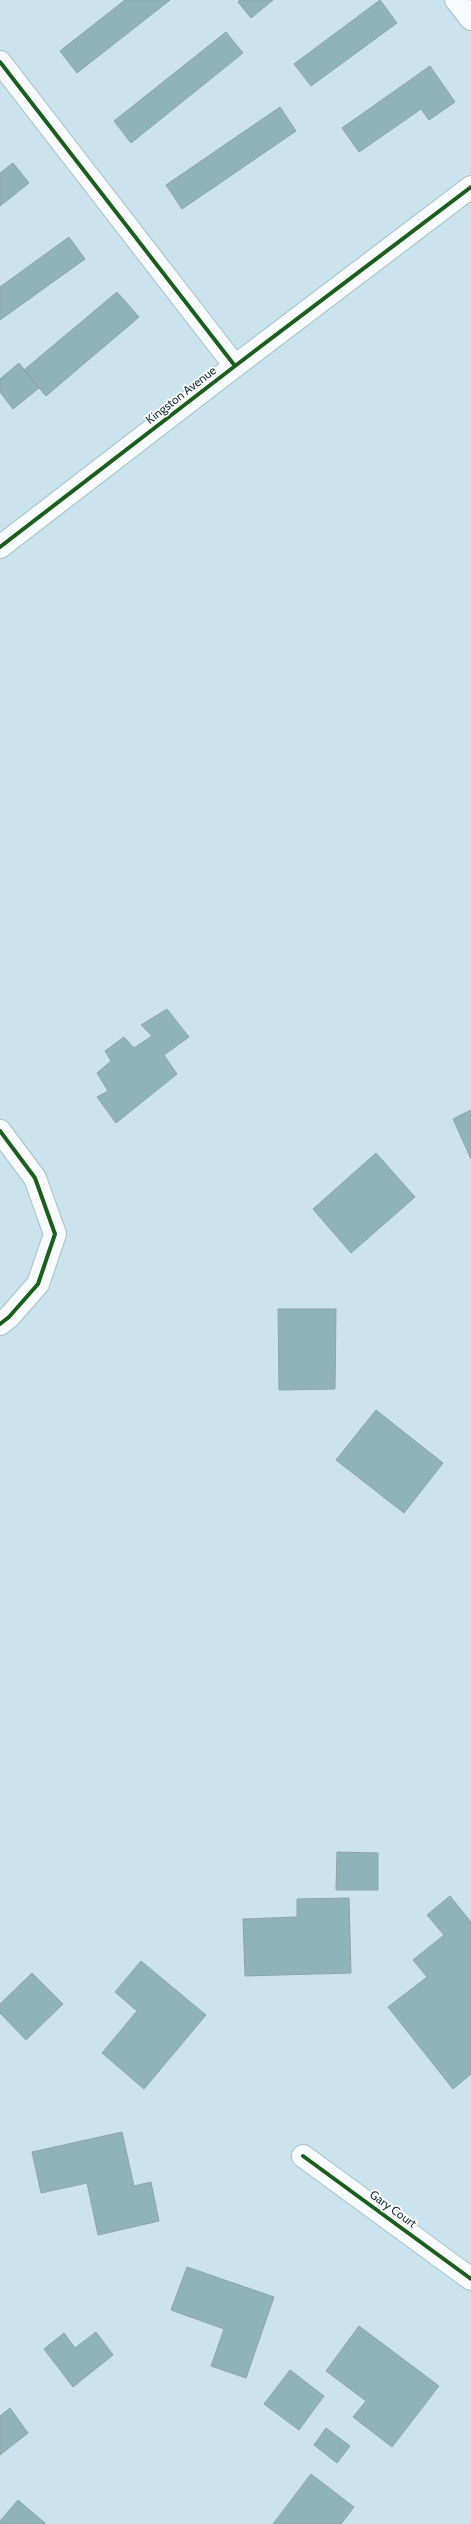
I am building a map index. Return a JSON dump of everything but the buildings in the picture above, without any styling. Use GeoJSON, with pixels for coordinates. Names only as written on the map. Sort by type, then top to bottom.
{"type":"FeatureCollection","features":[{"type":"Feature","properties":{"kind":"street"},"geometry":{"type":"LineString","coordinates":[[456,0],[471,19]]}},
{"type":"Feature","properties":{"kind":"street"},"geometry":{"type":"LineString","coordinates":[[0,62],[234,366]]}},
{"type":"Feature","properties":{"kind":"street","name":"Kingston Avenue"},"geometry":{"type":"LineString","coordinates":[[0,547],[234,366],[471,187]]}},
{"type":"Feature","properties":{"kind":"street"},"geometry":{"type":"LineString","coordinates":[[0,1130],[35,1178],[55,1234],[38,1284],[9,1317],[0,1324]]}},
{"type":"Feature","properties":{"kind":"street","name":"Gary Court"},"geometry":{"type":"LineString","coordinates":[[303,2156],[471,2279]]}},
{"type":"Feature","properties":{"kind":"cycle path"},"geometry":{"type":"LineString","coordinates":[[0,62],[235,366]]}},
{"type":"Feature","properties":{"kind":"cycle path"},"geometry":{"type":"LineString","coordinates":[[0,547],[471,187]]}},
{"type":"Feature","properties":{"kind":"cycle path"},"geometry":{"type":"LineString","coordinates":[[0,1131],[35,1178],[55,1234],[38,1284],[9,1317],[0,1324]]}},
{"type":"Feature","properties":{"kind":"cycle path"},"geometry":{"type":"LineString","coordinates":[[303,2156],[471,2279]]}}]}
